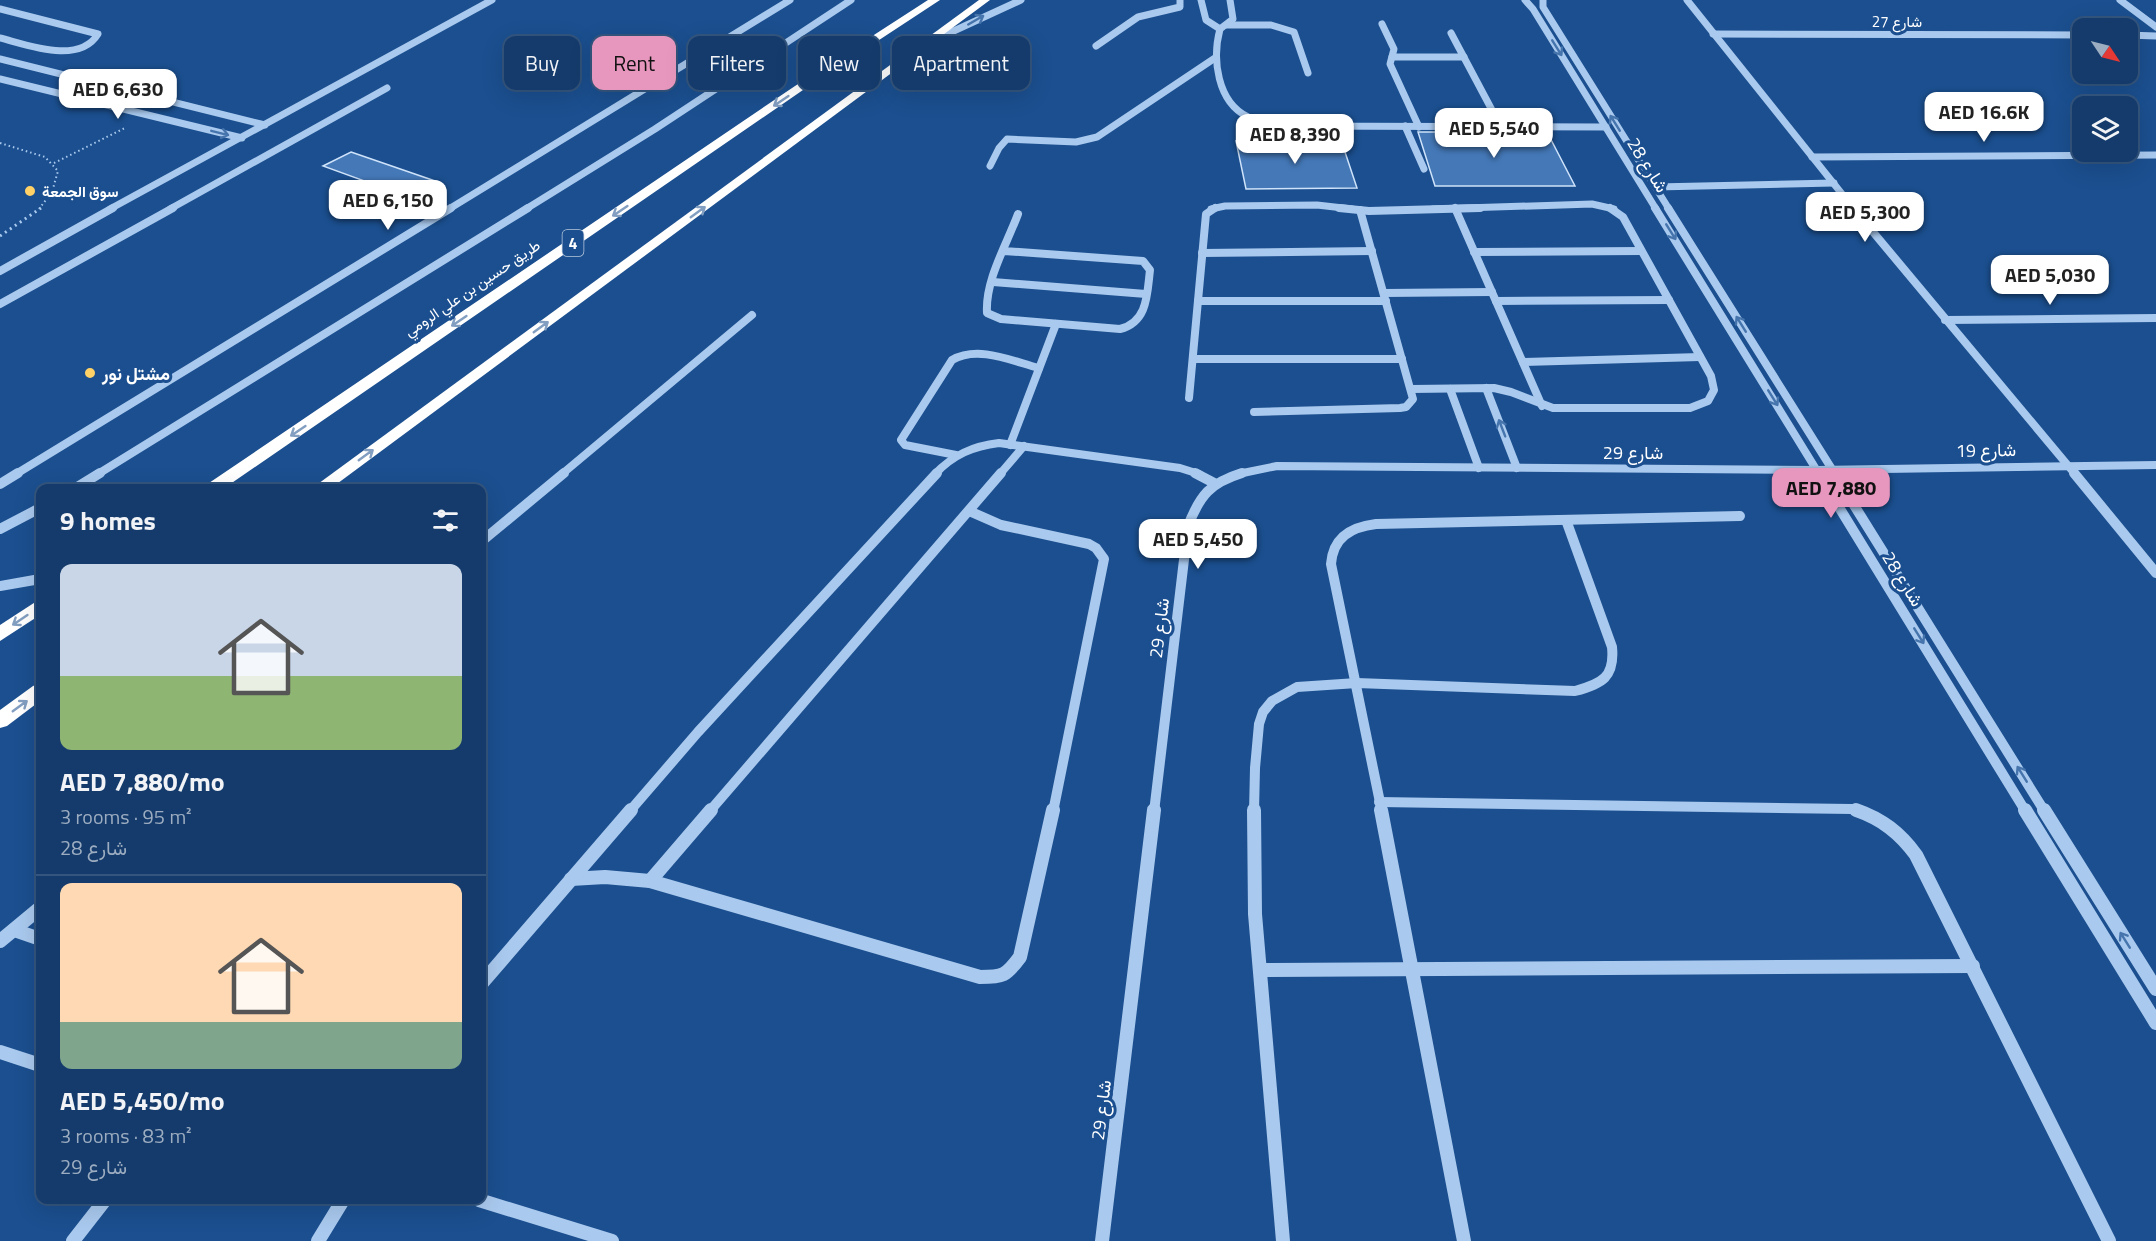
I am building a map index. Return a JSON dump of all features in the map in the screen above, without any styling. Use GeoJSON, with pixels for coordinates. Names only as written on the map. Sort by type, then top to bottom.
{"type":"FeatureCollection","features":[{"type":"Feature","properties":{"kind":"highway","name":"طريق حسين بن علي الرومي"},"geometry":{"type":"LineString","coordinates":[[219,484],[800,88],[935,0]]}},
{"type":"Feature","properties":{"kind":"highway"},"geometry":{"type":"LineString","coordinates":[[938,36],[985,0]]}},
{"type":"Feature","properties":{"kind":"highway"},"geometry":{"type":"LineString","coordinates":[[326,484],[892,70]]}},
{"type":"Feature","properties":{"kind":"highway"},"geometry":{"type":"LineString","coordinates":[[0,634],[36,609]]}},
{"type":"Feature","properties":{"kind":"highway"},"geometry":{"type":"LineString","coordinates":[[0,720],[36,694]]}},
{"type":"Feature","properties":{"kind":"street"},"geometry":{"type":"LineString","coordinates":[[0,271],[192,163],[220,150],[492,0]]}},
{"type":"Feature","properties":{"kind":"street"},"geometry":{"type":"LineString","coordinates":[[0,484],[790,0]]}},
{"type":"Feature","properties":{"kind":"street"},"geometry":{"type":"LineString","coordinates":[[82,484],[655,129],[851,0]]}},
{"type":"Feature","properties":{"kind":"street"},"geometry":{"type":"LineString","coordinates":[[942,36],[1021,0]]}},
{"type":"Feature","properties":{"kind":"street"},"geometry":{"type":"LineString","coordinates":[[1096,46],[1138,17],[1180,7],[1180,0]]}},
{"type":"Feature","properties":{"kind":"street"},"geometry":{"type":"LineString","coordinates":[[1201,0],[1206,20],[1224,27],[1279,26],[1290,29],[1294,32],[1308,73]]}},
{"type":"Feature","properties":{"kind":"street"},"geometry":{"type":"LineString","coordinates":[[1230,0],[1233,19],[1224,27],[1215,57],[1226,98],[1238,112],[1251,119],[1268,124],[1290,126],[1606,127]]}},
{"type":"Feature","properties":{"kind":"street","name":"شارع 28"},"geometry":{"type":"LineString","coordinates":[[1525,0],[1533,9],[1606,127],[2156,1023]]}},
{"type":"Feature","properties":{"kind":"street","name":"شارع 28"},"geometry":{"type":"LineString","coordinates":[[1543,0],[1543,8],[2156,989]]}},
{"type":"Feature","properties":{"kind":"street"},"geometry":{"type":"LineString","coordinates":[[1687,0],[1945,320],[2069,465],[2156,573]]}},
{"type":"Feature","properties":{"kind":"street"},"geometry":{"type":"LineString","coordinates":[[2120,0],[2156,27]]}},
{"type":"Feature","properties":{"kind":"street"},"geometry":{"type":"LineString","coordinates":[[0,9],[98,34],[94,41],[87,45],[58,51],[0,38]]}},
{"type":"Feature","properties":{"kind":"street"},"geometry":{"type":"LineString","coordinates":[[1382,24],[1394,49],[1390,64],[1419,127]]}},
{"type":"Feature","properties":{"kind":"street"},"geometry":{"type":"LineString","coordinates":[[1451,33],[1501,127]]}},
{"type":"Feature","properties":{"kind":"street","name":"شارع 27"},"geometry":{"type":"LineString","coordinates":[[1713,34],[2072,35]]}},
{"type":"Feature","properties":{"kind":"street"},"geometry":{"type":"LineString","coordinates":[[2138,35],[2156,36]]}},
{"type":"Feature","properties":{"kind":"street"},"geometry":{"type":"LineString","coordinates":[[0,48],[16,42]]}},
{"type":"Feature","properties":{"kind":"street"},"geometry":{"type":"LineString","coordinates":[[990,165],[1007,139],[1076,142],[1097,137],[1215,57]]}},
{"type":"Feature","properties":{"kind":"street"},"geometry":{"type":"LineString","coordinates":[[1392,57],[1464,57]]}},
{"type":"Feature","properties":{"kind":"street"},"geometry":{"type":"LineString","coordinates":[[0,59],[265,125]]}},
{"type":"Feature","properties":{"kind":"street"},"geometry":{"type":"LineString","coordinates":[[0,79],[242,138]]}},
{"type":"Feature","properties":{"kind":"street"},"geometry":{"type":"LineString","coordinates":[[0,304],[387,88]]}},
{"type":"Feature","properties":{"kind":"street"},"geometry":{"type":"LineString","coordinates":[[1405,126],[1424,169]]}},
{"type":"Feature","properties":{"kind":"street"},"geometry":{"type":"LineString","coordinates":[[0,280],[202,165],[220,150]]}},
{"type":"Feature","properties":{"kind":"street"},"geometry":{"type":"LineString","coordinates":[[1812,157],[2156,155]]}},
{"type":"Feature","properties":{"kind":"street"},"geometry":{"type":"LineString","coordinates":[[1656,187],[1834,183]]}},
{"type":"Feature","properties":{"kind":"street"},"geometry":{"type":"LineString","coordinates":[[1189,398],[1206,214],[1218,206],[1317,205],[1360,210],[1592,204],[1605,206],[1619,212],[1711,376],[1714,390],[1708,401],[1698,407],[1542,406],[1514,392],[1486,388],[1411,389]]}},
{"type":"Feature","properties":{"kind":"street"},"geometry":{"type":"LineString","coordinates":[[1455,208],[1542,406]]}},
{"type":"Feature","properties":{"kind":"street"},"geometry":{"type":"LineString","coordinates":[[1254,412],[1400,408],[1413,399],[1360,210]]}},
{"type":"Feature","properties":{"kind":"street"},"geometry":{"type":"LineString","coordinates":[[1004,251],[1138,260],[1147,264],[1150,270],[1141,318],[1130,328],[1120,329],[1001,319],[990,315],[985,307],[1004,251],[1018,214]]}},
{"type":"Feature","properties":{"kind":"street"},"geometry":{"type":"LineString","coordinates":[[1202,253],[1372,251]]}},
{"type":"Feature","properties":{"kind":"street"},"geometry":{"type":"LineString","coordinates":[[1474,252],[1641,251]]}},
{"type":"Feature","properties":{"kind":"street"},"geometry":{"type":"LineString","coordinates":[[993,282],[1146,294]]}},
{"type":"Feature","properties":{"kind":"street"},"geometry":{"type":"LineString","coordinates":[[1198,301],[1492,292]]}},
{"type":"Feature","properties":{"kind":"street"},"geometry":{"type":"LineString","coordinates":[[1496,301],[1669,300]]}},
{"type":"Feature","properties":{"kind":"street"},"geometry":{"type":"LineString","coordinates":[[486,538],[752,315]]}},
{"type":"Feature","properties":{"kind":"street"},"geometry":{"type":"LineString","coordinates":[[1945,320],[2156,318]]}},
{"type":"Feature","properties":{"kind":"street"},"geometry":{"type":"LineString","coordinates":[[1010,445],[1056,324]]}},
{"type":"Feature","properties":{"kind":"street"},"geometry":{"type":"LineString","coordinates":[[956,455],[905,445],[901,440],[952,360],[972,353],[1039,368]]}},
{"type":"Feature","properties":{"kind":"street"},"geometry":{"type":"LineString","coordinates":[[1523,362],[1700,357]]}},
{"type":"Feature","properties":{"kind":"street"},"geometry":{"type":"LineString","coordinates":[[1192,359],[1402,359]]}},
{"type":"Feature","properties":{"kind":"street"},"geometry":{"type":"LineString","coordinates":[[1486,388],[1517,468]]}},
{"type":"Feature","properties":{"kind":"street"},"geometry":{"type":"LineString","coordinates":[[1450,389],[1479,468]]}},
{"type":"Feature","properties":{"kind":"street"},"geometry":{"type":"LineString","coordinates":[[486,978],[698,732],[932,477],[956,455],[989,444],[1024,446],[1180,468],[1199,474],[1216,484]]}},
{"type":"Feature","properties":{"kind":"street"},"geometry":{"type":"LineString","coordinates":[[650,881],[1024,446]]}},
{"type":"Feature","properties":{"kind":"street","name":"شارع 19"},"geometry":{"type":"LineString","coordinates":[[1817,470],[2156,465]]}},
{"type":"Feature","properties":{"kind":"street","name":"شارع 29"},"geometry":{"type":"LineString","coordinates":[[1102,1241],[1188,526],[1197,503],[1216,484],[1244,471],[1277,466],[1817,470]]}},
{"type":"Feature","properties":{"kind":"street"},"geometry":{"type":"LineString","coordinates":[[0,529],[36,510]]}},
{"type":"Feature","properties":{"kind":"street"},"geometry":{"type":"LineString","coordinates":[[571,879],[605,877],[650,881],[980,977],[1000,977],[1016,965],[1037,889],[1104,559],[1096,548],[1089,544],[1001,525],[969,511]]}},
{"type":"Feature","properties":{"kind":"street"},"geometry":{"type":"LineString","coordinates":[[1464,1241],[1331,564],[1332,547],[1345,533],[1365,525],[1376,524],[1740,516]]}},
{"type":"Feature","properties":{"kind":"street"},"geometry":{"type":"LineString","coordinates":[[1283,1241],[1260,970],[1253,853],[1258,724],[1263,712],[1272,701],[1283,692],[1297,687],[1356,683],[1575,691],[1590,688],[1603,681],[1611,671],[1614,659],[1612,646],[1566,520]]}},
{"type":"Feature","properties":{"kind":"street"},"geometry":{"type":"LineString","coordinates":[[0,586],[36,580]]}},
{"type":"Feature","properties":{"kind":"street"},"geometry":{"type":"LineString","coordinates":[[1379,802],[1840,809],[1860,812],[1884,822],[1908,843],[1973,966],[2109,1241]]}},
{"type":"Feature","properties":{"kind":"street"},"geometry":{"type":"LineString","coordinates":[[0,941],[36,911]]}},
{"type":"Feature","properties":{"kind":"street"},"geometry":{"type":"LineString","coordinates":[[14,930],[36,938]]}},
{"type":"Feature","properties":{"kind":"street"},"geometry":{"type":"LineString","coordinates":[[1260,970],[1973,966]]}},
{"type":"Feature","properties":{"kind":"street"},"geometry":{"type":"LineString","coordinates":[[0,1052],[36,1064]]}},
{"type":"Feature","properties":{"kind":"street"},"geometry":{"type":"LineString","coordinates":[[486,1202],[612,1241]]}},
{"type":"Feature","properties":{"kind":"street"},"geometry":{"type":"LineString","coordinates":[[73,1241],[102,1204]]}},
{"type":"Feature","properties":{"kind":"street"},"geometry":{"type":"LineString","coordinates":[[318,1241],[341,1204]]}},
{"type":"Feature","properties":{"kind":"path"},"geometry":{"type":"LineString","coordinates":[[53,164],[149,115]]}},
{"type":"Feature","properties":{"kind":"path"},"geometry":{"type":"LineString","coordinates":[[0,145],[5,144],[45,157],[58,171],[58,183],[51,196],[26,220],[0,236]]}},
{"type":"Feature","properties":{"kind":"building"},"geometry":{"type":"Polygon","coordinates":[[[1418,132],[1547,132],[1575,186],[1435,186],[1418,132]]]}},
{"type":"Feature","properties":{"kind":"building"},"geometry":{"type":"Polygon","coordinates":[[[1341,140],[1357,188],[1246,189],[1236,141],[1341,140]]]}},
{"type":"Feature","properties":{"kind":"building"},"geometry":{"type":"Polygon","coordinates":[[[351,152],[438,182],[411,198],[323,166],[351,152]]]}},
{"type":"Feature","properties":{"kind":"place","name":"سوق الجمعة"},"geometry":{"type":"Point","coordinates":[30,191]}},
{"type":"Feature","properties":{"kind":"place","name":"مشتل نور"},"geometry":{"type":"Point","coordinates":[90,373]}}]}
